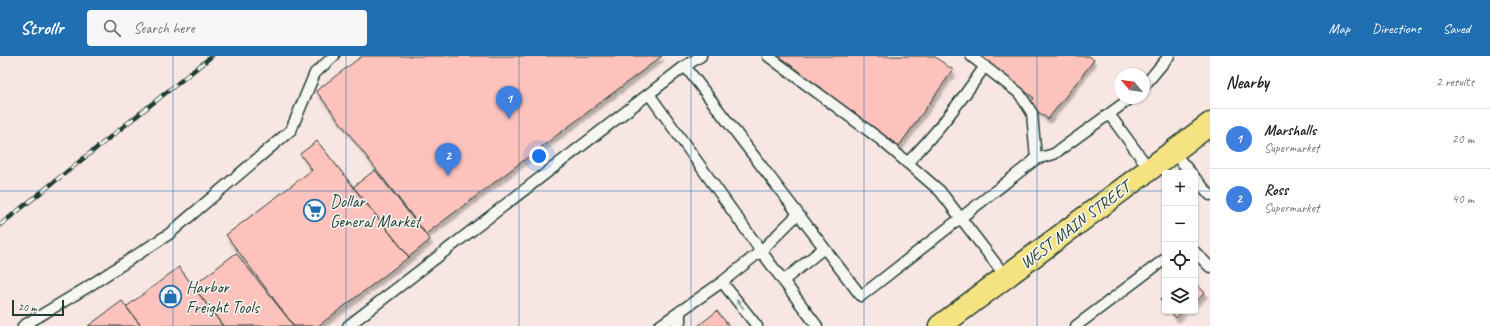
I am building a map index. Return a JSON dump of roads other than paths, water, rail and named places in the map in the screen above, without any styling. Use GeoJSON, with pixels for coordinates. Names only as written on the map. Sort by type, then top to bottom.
{"type":"FeatureCollection","features":[{"type":"Feature","properties":{"kind":"main road","name":"WEST MAIN STREET"},"geometry":{"type":"LineString","coordinates":[[940,326],[1210,124]]}},
{"type":"Feature","properties":{"kind":"lane"},"geometry":{"type":"LineString","coordinates":[[23,326],[86,288],[169,234],[291,130],[314,73],[334,56]]}},
{"type":"Feature","properties":{"kind":"lane"},"geometry":{"type":"LineString","coordinates":[[348,326],[685,66],[701,56]]}},
{"type":"Feature","properties":{"kind":"lane"},"geometry":{"type":"LineString","coordinates":[[768,56],[881,140],[940,191],[1006,277]]}},
{"type":"Feature","properties":{"kind":"lane"},"geometry":{"type":"LineString","coordinates":[[971,56],[1019,93],[1032,113],[1036,159]]}},
{"type":"Feature","properties":{"kind":"lane"},"geometry":{"type":"LineString","coordinates":[[1150,79],[1169,56]]}},
{"type":"Feature","properties":{"kind":"lane"},"geometry":{"type":"LineString","coordinates":[[685,66],[861,296],[1036,159],[1054,154],[1123,104]]}},
{"type":"Feature","properties":{"kind":"lane"},"geometry":{"type":"LineString","coordinates":[[907,163],[928,142],[956,108],[985,66]]}},
{"type":"Feature","properties":{"kind":"lane"},"geometry":{"type":"LineString","coordinates":[[649,94],[817,326]]}},
{"type":"Feature","properties":{"kind":"lane"},"geometry":{"type":"LineString","coordinates":[[1109,114],[1150,170]]}},
{"type":"Feature","properties":{"kind":"lane"},"geometry":{"type":"LineString","coordinates":[[1173,152],[1188,170]]}},
{"type":"Feature","properties":{"kind":"lane"},"geometry":{"type":"LineString","coordinates":[[1198,181],[1210,195]]}},
{"type":"Feature","properties":{"kind":"lane"},"geometry":{"type":"LineString","coordinates":[[659,326],[722,282],[761,250],[798,214]]}},
{"type":"Feature","properties":{"kind":"lane"},"geometry":{"type":"LineString","coordinates":[[783,281],[824,248]]}},
{"type":"Feature","properties":{"kind":"lane"},"geometry":{"type":"LineString","coordinates":[[1198,255],[1210,267]]}},
{"type":"Feature","properties":{"kind":"lane"},"geometry":{"type":"LineString","coordinates":[[1076,326],[1162,261]]}},
{"type":"Feature","properties":{"kind":"lane"},"geometry":{"type":"LineString","coordinates":[[722,282],[757,326]]}},
{"type":"Feature","properties":{"kind":"lane"},"geometry":{"type":"LineString","coordinates":[[676,326],[680,322],[680,311]]}},
{"type":"Feature","properties":{"kind":"railway"},"geometry":{"type":"LineString","coordinates":[[0,225],[212,56]]}},
{"type":"Feature","properties":{"kind":"place","name":"Marshalls"},"geometry":{"type":"Point","coordinates":[509,119]}},
{"type":"Feature","properties":{"kind":"place","name":"Ross"},"geometry":{"type":"Point","coordinates":[448,176]}},
{"type":"Feature","properties":{"kind":"place","name":"Dollar General Market"},"geometry":{"type":"Point","coordinates":[315,211]}},
{"type":"Feature","properties":{"kind":"place","name":"Harbor Freight Tools"},"geometry":{"type":"Point","coordinates":[170,297]}}]}
